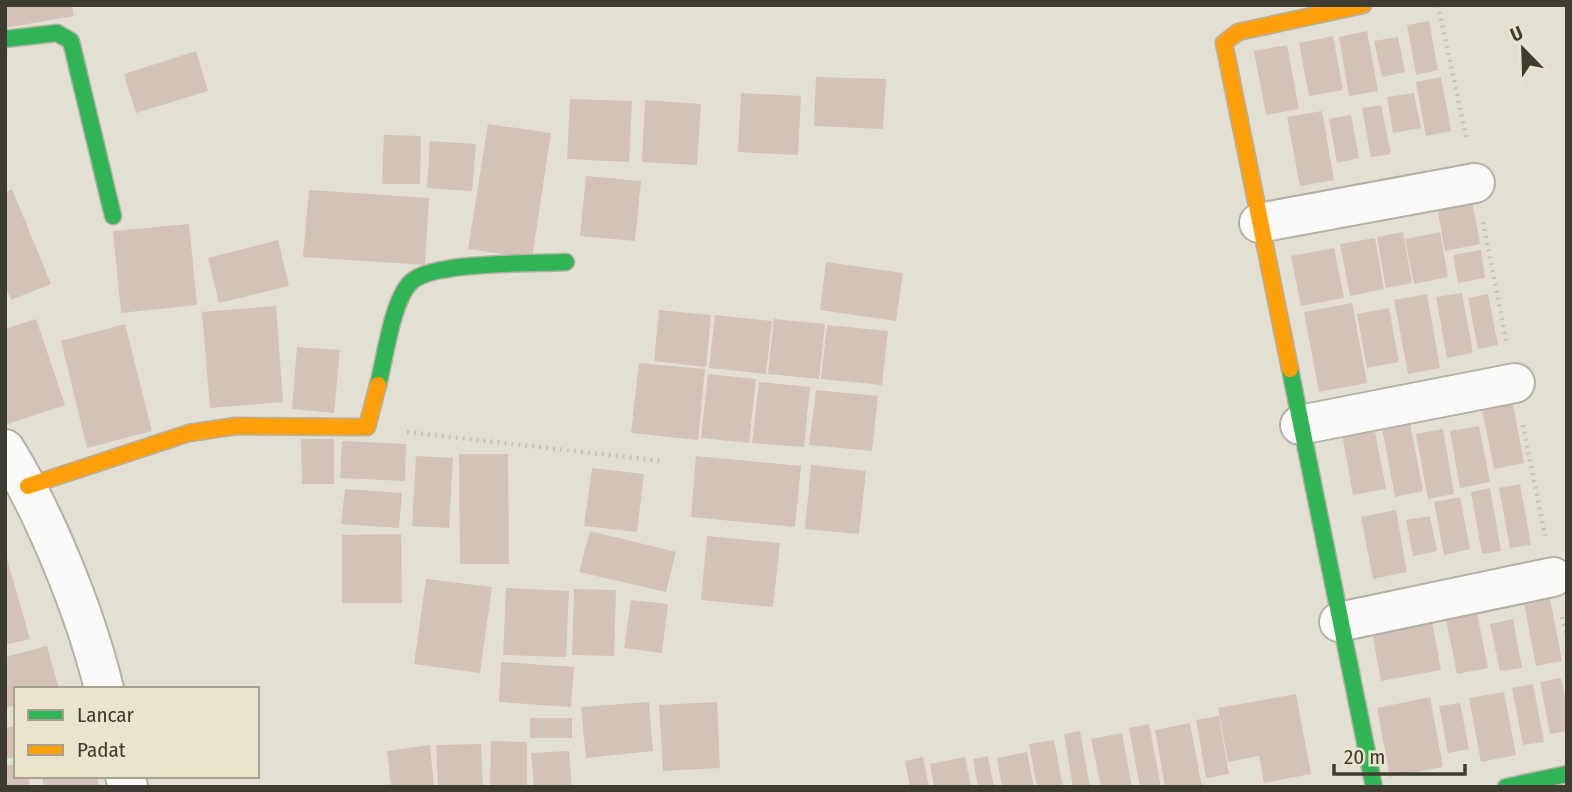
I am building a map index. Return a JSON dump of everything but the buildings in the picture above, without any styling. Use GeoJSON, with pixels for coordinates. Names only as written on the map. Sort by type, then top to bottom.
{"type":"FeatureCollection","features":[{"type":"Feature","properties":{"kind":"street"},"geometry":{"type":"LineString","coordinates":[[1363,5],[1238,32],[1224,43],[1339,622],[1367,786]]}},
{"type":"Feature","properties":{"kind":"street"},"geometry":{"type":"LineString","coordinates":[[5,39],[57,33],[71,41],[113,216]]}},
{"type":"Feature","properties":{"kind":"street"},"geometry":{"type":"LineString","coordinates":[[1259,223],[1475,183]]}},
{"type":"Feature","properties":{"kind":"street"},"geometry":{"type":"LineString","coordinates":[[29,486],[189,433],[236,426],[368,427],[399,303],[411,282],[433,269],[566,262]]}},
{"type":"Feature","properties":{"kind":"street"},"geometry":{"type":"LineString","coordinates":[[1300,425],[1515,383]]}},
{"type":"Feature","properties":{"kind":"street"},"geometry":{"type":"LineString","coordinates":[[5,449],[29,486],[94,648],[104,687]]}},
{"type":"Feature","properties":{"kind":"street"},"geometry":{"type":"LineString","coordinates":[[1339,622],[1553,578]]}},
{"type":"Feature","properties":{"kind":"street"},"geometry":{"type":"LineString","coordinates":[[1506,787],[1567,774]]}},
{"type":"Feature","properties":{"kind":"path"},"geometry":{"type":"LineString","coordinates":[[1438,5],[1567,637]]}},
{"type":"Feature","properties":{"kind":"path"},"geometry":{"type":"LineString","coordinates":[[368,427],[662,461]]}},
{"type":"Feature","properties":{"kind":"traffic: fast"},"geometry":{"type":"LineString","coordinates":[[5,39],[57,33],[71,41],[113,216]]}},
{"type":"Feature","properties":{"kind":"traffic: fast"},"geometry":{"type":"LineString","coordinates":[[378,385],[394,316],[404,291],[411,282],[423,275],[461,267],[566,262]]}},
{"type":"Feature","properties":{"kind":"traffic: fast"},"geometry":{"type":"LineString","coordinates":[[1290,369],[1374,787]]}},
{"type":"Feature","properties":{"kind":"traffic: fast"},"geometry":{"type":"LineString","coordinates":[[1506,787],[1567,774]]}},
{"type":"Feature","properties":{"kind":"traffic: slow"},"geometry":{"type":"LineString","coordinates":[[1290,369],[1224,43],[1238,32],[1363,5]]}},
{"type":"Feature","properties":{"kind":"traffic: slow"},"geometry":{"type":"LineString","coordinates":[[28,486],[189,433],[236,426],[367,427],[378,385]]}}]}
